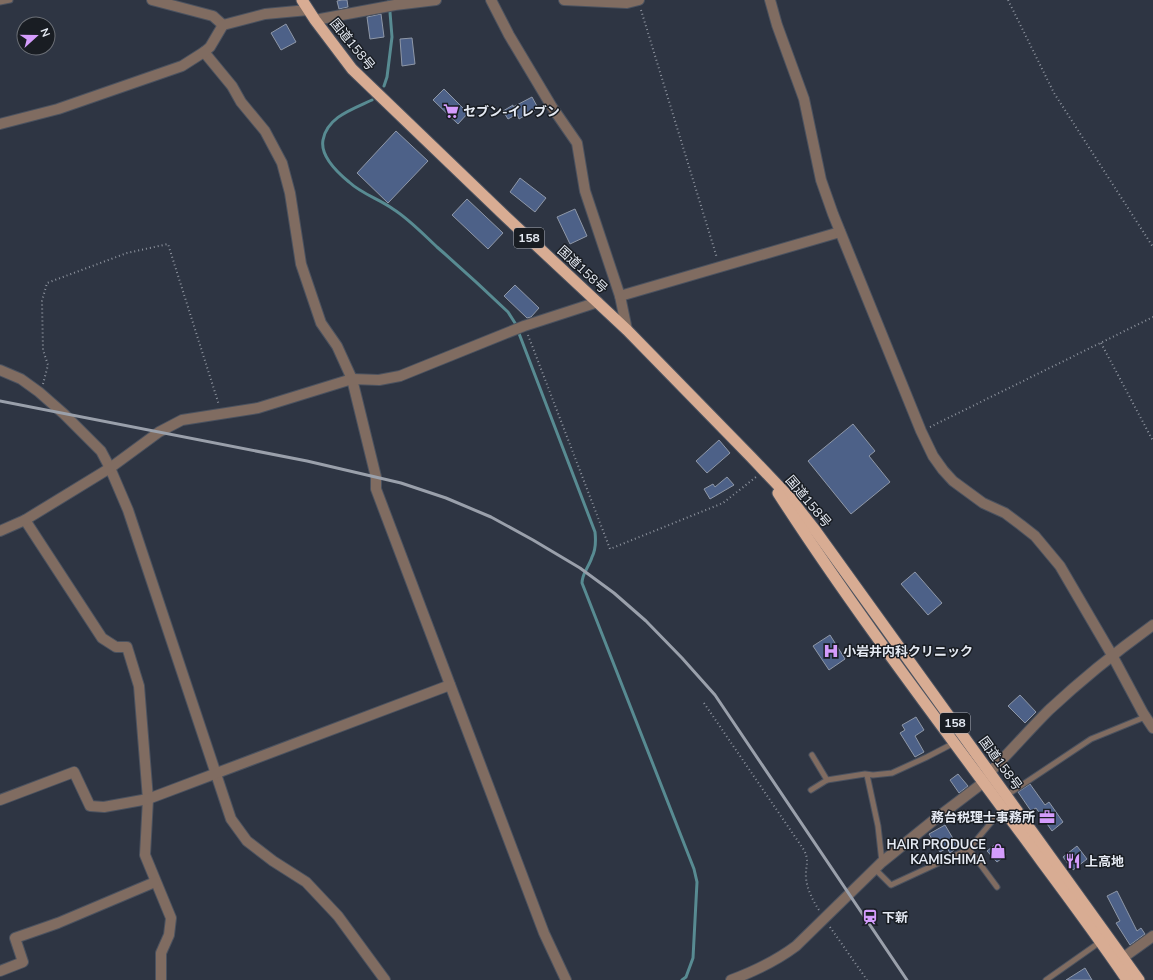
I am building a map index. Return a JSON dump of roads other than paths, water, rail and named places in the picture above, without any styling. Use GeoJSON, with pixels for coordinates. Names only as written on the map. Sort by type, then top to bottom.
{"type":"FeatureCollection","features":[{"type":"Feature","properties":{"kind":"highway","name":"国道158号"},"geometry":{"type":"LineString","coordinates":[[305,5],[352,69],[506,218],[627,330],[790,498],[815,530],[1140,980]]}},
{"type":"Feature","properties":{"kind":"highway","name":"国道158号"},"geometry":{"type":"LineString","coordinates":[[764,471],[807,538],[877,638],[984,782],[1127,980]]}},
{"type":"Feature","properties":{"kind":"street"},"geometry":{"type":"LineString","coordinates":[[152,0],[213,16],[222,26]]}},
{"type":"Feature","properties":{"kind":"street"},"geometry":{"type":"LineString","coordinates":[[315,20],[390,6],[436,0]]}},
{"type":"Feature","properties":{"kind":"street"},"geometry":{"type":"LineString","coordinates":[[491,0],[509,35],[552,107],[577,143],[585,191],[620,296],[627,330]]}},
{"type":"Feature","properties":{"kind":"street"},"geometry":{"type":"LineString","coordinates":[[564,0],[626,3],[639,0]]}},
{"type":"Feature","properties":{"kind":"street"},"geometry":{"type":"LineString","coordinates":[[770,0],[777,25],[804,98],[821,180],[840,232],[921,431],[933,456],[952,481],[983,503],[1005,513],[1035,536],[1060,566],[1153,728]]}},
{"type":"Feature","properties":{"kind":"street"},"geometry":{"type":"LineString","coordinates":[[0,124],[58,109],[182,66],[210,47],[222,26],[305,5]]}},
{"type":"Feature","properties":{"kind":"street"},"geometry":{"type":"LineString","coordinates":[[204,52],[232,86],[241,102],[265,131],[282,163],[290,194],[301,264],[321,323],[337,346],[352,379],[376,477],[376,489],[544,933],[566,980]]}},
{"type":"Feature","properties":{"kind":"street"},"geometry":{"type":"LineString","coordinates":[[620,296],[840,232]]}},
{"type":"Feature","properties":{"kind":"street"},"geometry":{"type":"LineString","coordinates":[[0,531],[25,520],[110,468],[159,432],[182,420],[258,408],[352,379],[379,380],[400,376],[519,328],[598,302]]}},
{"type":"Feature","properties":{"kind":"street"},"geometry":{"type":"LineString","coordinates":[[0,370],[21,379],[39,392],[64,414],[101,451],[110,468],[128,510],[215,773],[232,819],[247,841],[273,861],[306,882],[338,916],[385,980]]}},
{"type":"Feature","properties":{"kind":"street"},"geometry":{"type":"LineString","coordinates":[[25,520],[102,638],[116,647],[127,647],[139,686],[148,799],[145,855],[171,918],[169,935],[161,953],[161,980]]}},
{"type":"Feature","properties":{"kind":"street"},"geometry":{"type":"LineString","coordinates":[[731,980],[766,966],[796,946],[879,866],[934,820],[984,782],[990,772],[1048,711],[1112,655],[1153,625]]}},
{"type":"Feature","properties":{"kind":"street"},"geometry":{"type":"LineString","coordinates":[[0,800],[74,772],[90,806],[104,807],[148,799],[450,685]]}},
{"type":"Feature","properties":{"kind":"street"},"geometry":{"type":"LineString","coordinates":[[0,971],[23,962],[15,938],[58,923],[155,882]]}},
{"type":"Feature","properties":{"kind":"street"},"geometry":{"type":"LineString","coordinates":[[1124,956],[1153,936]]}},
{"type":"Feature","properties":{"kind":"lane"},"geometry":{"type":"LineString","coordinates":[[0,2],[10,0]]}},
{"type":"Feature","properties":{"kind":"lane"},"geometry":{"type":"LineString","coordinates":[[1007,795],[1091,739],[1145,716]]}},
{"type":"Feature","properties":{"kind":"lane"},"geometry":{"type":"LineString","coordinates":[[812,790],[827,780],[892,773],[927,757],[954,742]]}},
{"type":"Feature","properties":{"kind":"lane"},"geometry":{"type":"LineString","coordinates":[[812,755],[827,780]]}},
{"type":"Feature","properties":{"kind":"lane"},"geometry":{"type":"LineString","coordinates":[[867,775],[878,826],[879,866],[891,885],[969,849],[1003,808]]}},
{"type":"Feature","properties":{"kind":"lane"},"geometry":{"type":"LineString","coordinates":[[969,849],[997,887]]}},
{"type":"Feature","properties":{"kind":"lane"},"geometry":{"type":"LineString","coordinates":[[1046,980],[1100,942]]}},
{"type":"Feature","properties":{"kind":"waterway"},"geometry":{"type":"LineString","coordinates":[[384,86],[387,77],[392,37],[389,0]]}},
{"type":"Feature","properties":{"kind":"waterway"},"geometry":{"type":"LineString","coordinates":[[372,100],[342,115],[330,125],[325,132],[323,140],[324,152],[327,158],[335,169],[354,186],[388,205],[410,222],[508,312],[515,323],[595,532],[596,542],[594,551],[591,561],[583,576],[582,583],[694,869],[697,882],[693,958],[686,977],[682,980]]}},
{"type":"Feature","properties":{"kind":"railway"},"geometry":{"type":"LineString","coordinates":[[0,401],[307,461],[401,483],[446,498],[491,517],[580,568],[614,593],[646,621],[715,695],[907,980]]}},
{"type":"Feature","properties":{"kind":"place","name":"セブン-イレブン"},"geometry":{"type":"Point","coordinates":[451,111]}},
{"type":"Feature","properties":{"kind":"place","name":"小岩井内科クリニック"},"geometry":{"type":"Point","coordinates":[831,651]}},
{"type":"Feature","properties":{"kind":"place","name":"務台税理士事務所"},"geometry":{"type":"Point","coordinates":[1047,817]}},
{"type":"Feature","properties":{"kind":"place","name":"HAIR PRODUCE KAMISHIMA"},"geometry":{"type":"Point","coordinates":[998,851]}},
{"type":"Feature","properties":{"kind":"place","name":"上高地"},"geometry":{"type":"Point","coordinates":[1073,861]}},
{"type":"Feature","properties":{"kind":"place","name":"下新"},"geometry":{"type":"Point","coordinates":[870,917]}}]}
